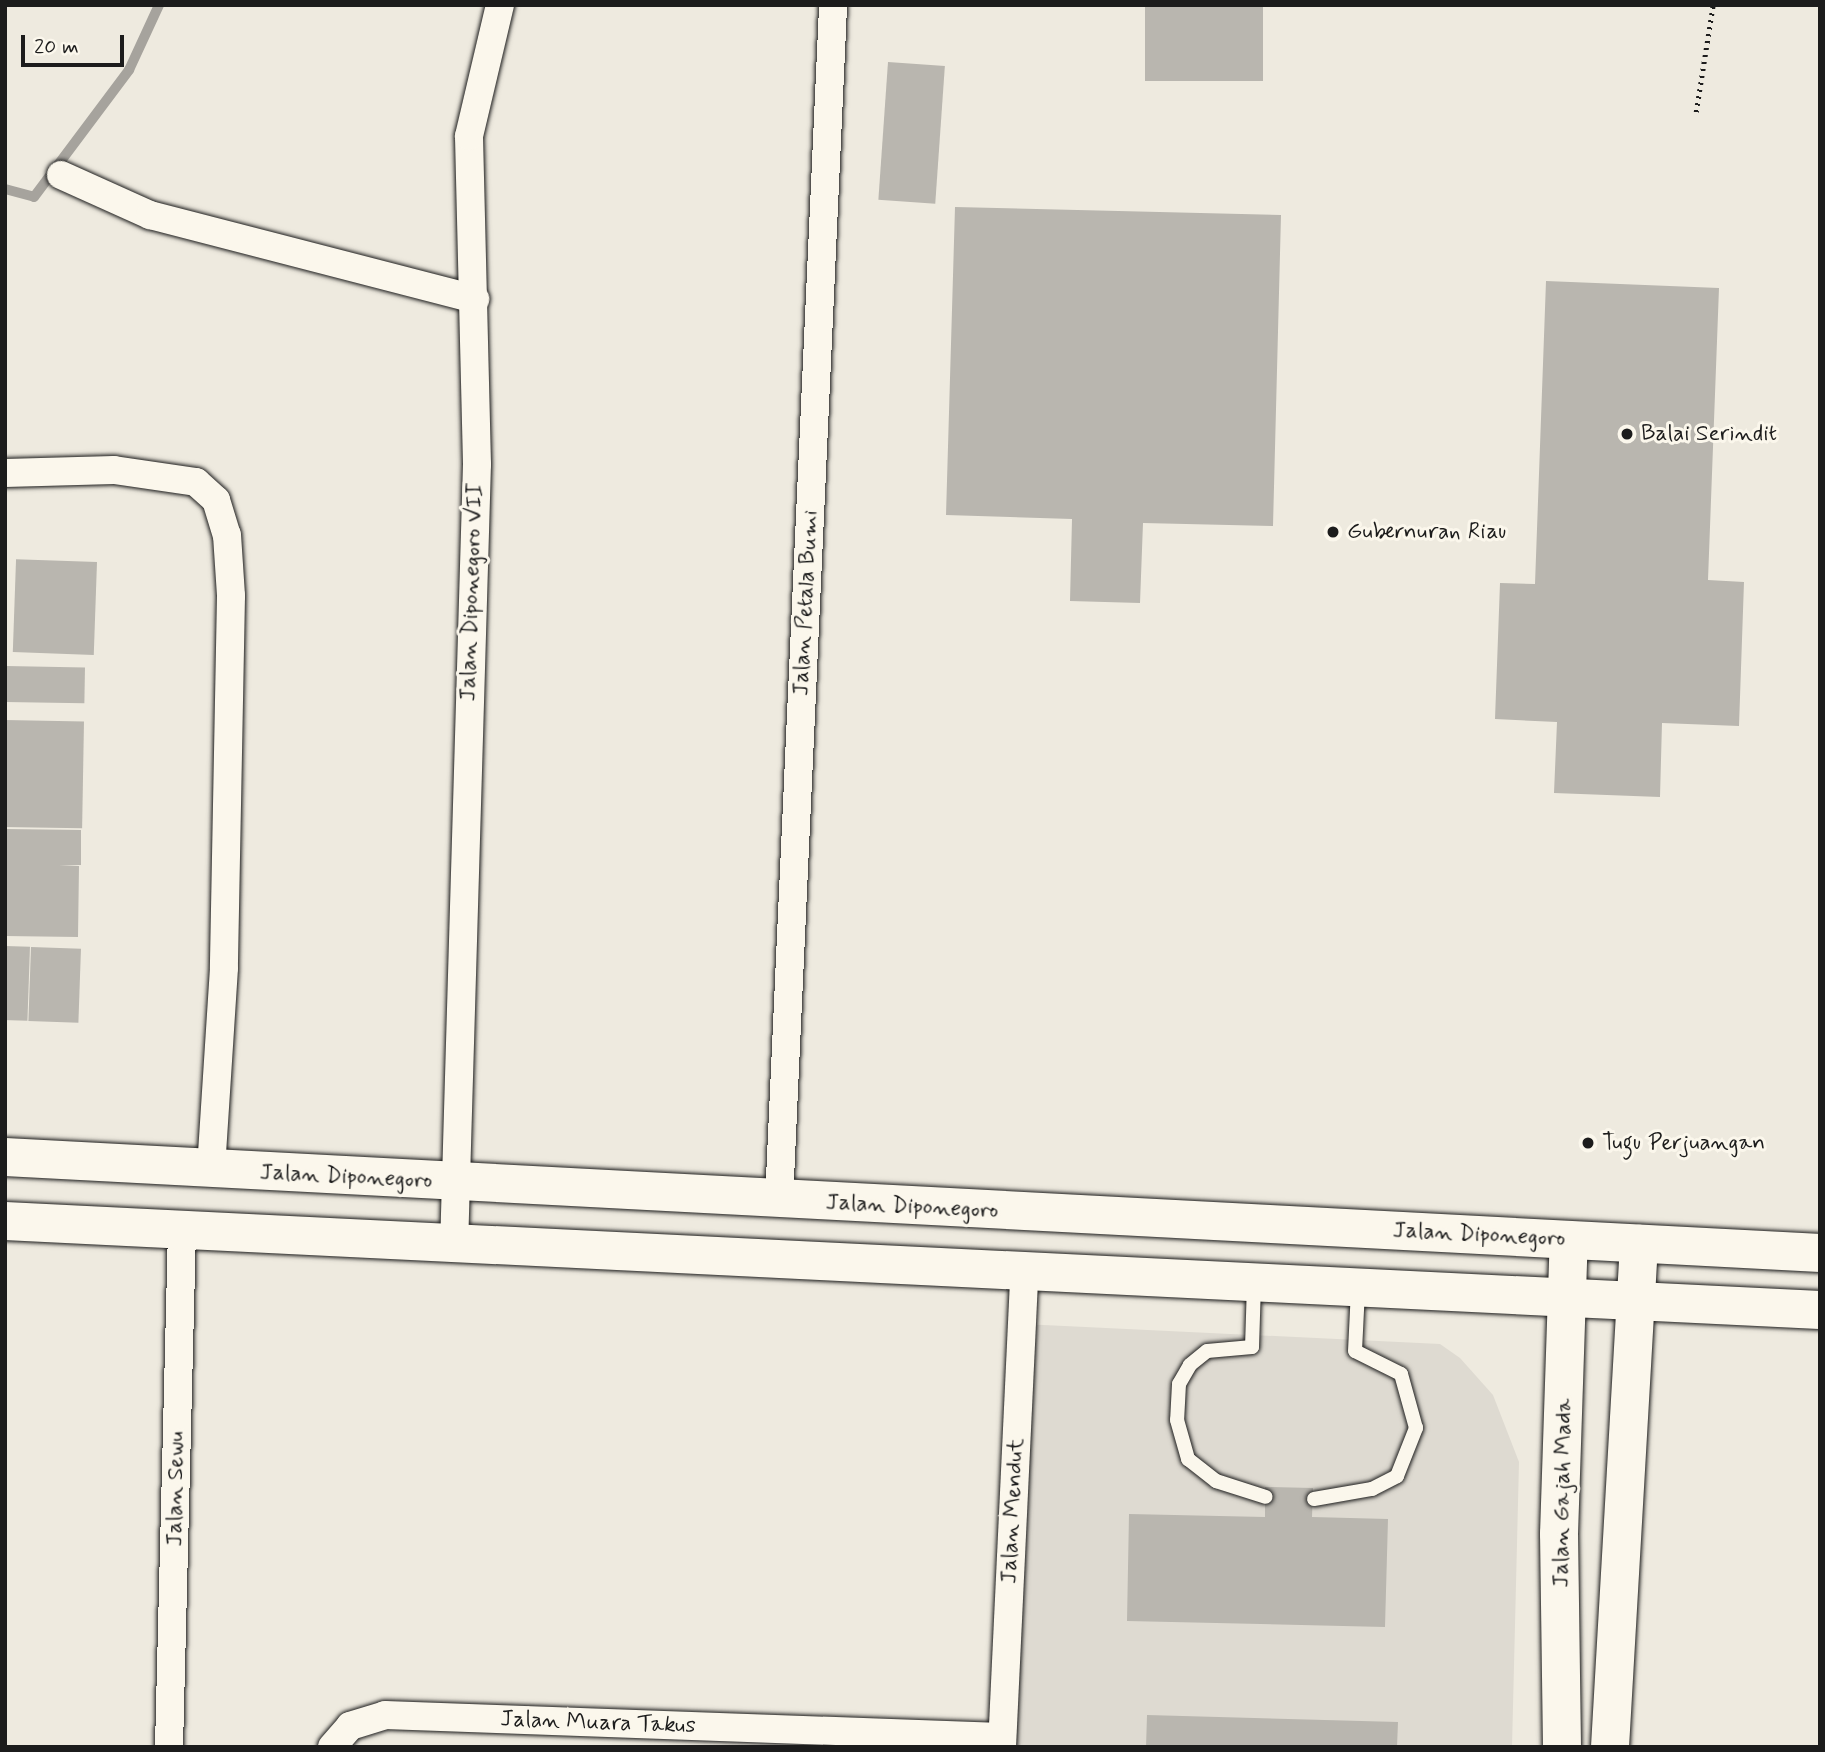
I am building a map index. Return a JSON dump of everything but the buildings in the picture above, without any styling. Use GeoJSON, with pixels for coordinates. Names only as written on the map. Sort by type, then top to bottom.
{"type":"FeatureCollection","features":[{"type":"Feature","properties":{"kind":"main road","name":"Jalan Diponegoro"},"geometry":{"type":"LineString","coordinates":[[5,1157],[779,1201],[1820,1253]]}},
{"type":"Feature","properties":{"kind":"main road"},"geometry":{"type":"LineString","coordinates":[[5,1221],[454,1248],[1024,1276],[1358,1287],[1820,1310]]}},
{"type":"Feature","properties":{"kind":"main road","name":"Jalan Gajah Mada"},"geometry":{"type":"LineString","coordinates":[[1562,1747],[1559,1534],[1569,1240]]}},
{"type":"Feature","properties":{"kind":"main road"},"geometry":{"type":"LineString","coordinates":[[1610,1747],[1639,1244]]}},
{"type":"Feature","properties":{"kind":"street","name":"Jalan Diponegoro VII"},"geometry":{"type":"LineString","coordinates":[[454,1248],[477,464],[469,136],[500,5]]}},
{"type":"Feature","properties":{"kind":"street","name":"Jalan Petala Bumi"},"geometry":{"type":"LineString","coordinates":[[779,1201],[833,5]]}},
{"type":"Feature","properties":{"kind":"street"},"geometry":{"type":"LineString","coordinates":[[61,175],[150,215],[475,299]]}},
{"type":"Feature","properties":{"kind":"street"},"geometry":{"type":"LineString","coordinates":[[5,473],[114,470],[196,482],[216,500],[227,535],[232,596],[225,955],[211,1169]]}},
{"type":"Feature","properties":{"kind":"street","name":"Jalan Sewu"},"geometry":{"type":"LineString","coordinates":[[169,1747],[182,1231]]}},
{"type":"Feature","properties":{"kind":"street","name":"Jalan Mendut"},"geometry":{"type":"LineString","coordinates":[[1002,1742],[1024,1276]]}},
{"type":"Feature","properties":{"kind":"street","name":"Jalan Muara Takus"},"geometry":{"type":"LineString","coordinates":[[332,1747],[351,1727],[385,1715],[1002,1742]]}},
{"type":"Feature","properties":{"kind":"lane"},"geometry":{"type":"LineString","coordinates":[[1254,1283],[1252,1347],[1207,1351],[1190,1365],[1179,1384],[1177,1420],[1188,1460],[1216,1481],[1266,1497]]}},
{"type":"Feature","properties":{"kind":"lane"},"geometry":{"type":"LineString","coordinates":[[1314,1499],[1371,1489],[1397,1476],[1416,1428],[1401,1374],[1354,1351],[1358,1287]]}},
{"type":"Feature","properties":{"kind":"path"},"geometry":{"type":"LineString","coordinates":[[1696,112],[1713,5]]}},
{"type":"Feature","properties":{"kind":"shaded area"},"geometry":{"type":"Polygon","coordinates":[[[1023,1324],[1440,1344],[1460,1358],[1493,1395],[1519,1462],[1512,1747],[1008,1747],[1023,1324]]]}},
{"type":"Feature","properties":{"kind":"waterway"},"geometry":{"type":"LineString","coordinates":[[5,189],[34,197],[129,70],[159,5]]}},
{"type":"Feature","properties":{"kind":"place","name":"Balai Serindit"},"geometry":{"type":"Point","coordinates":[1627,434]}},
{"type":"Feature","properties":{"kind":"place","name":"Gubernuran Riau"},"geometry":{"type":"Point","coordinates":[1333,532]}},
{"type":"Feature","properties":{"kind":"place","name":"Tugu Perjuangan"},"geometry":{"type":"Point","coordinates":[1588,1143]}}]}
